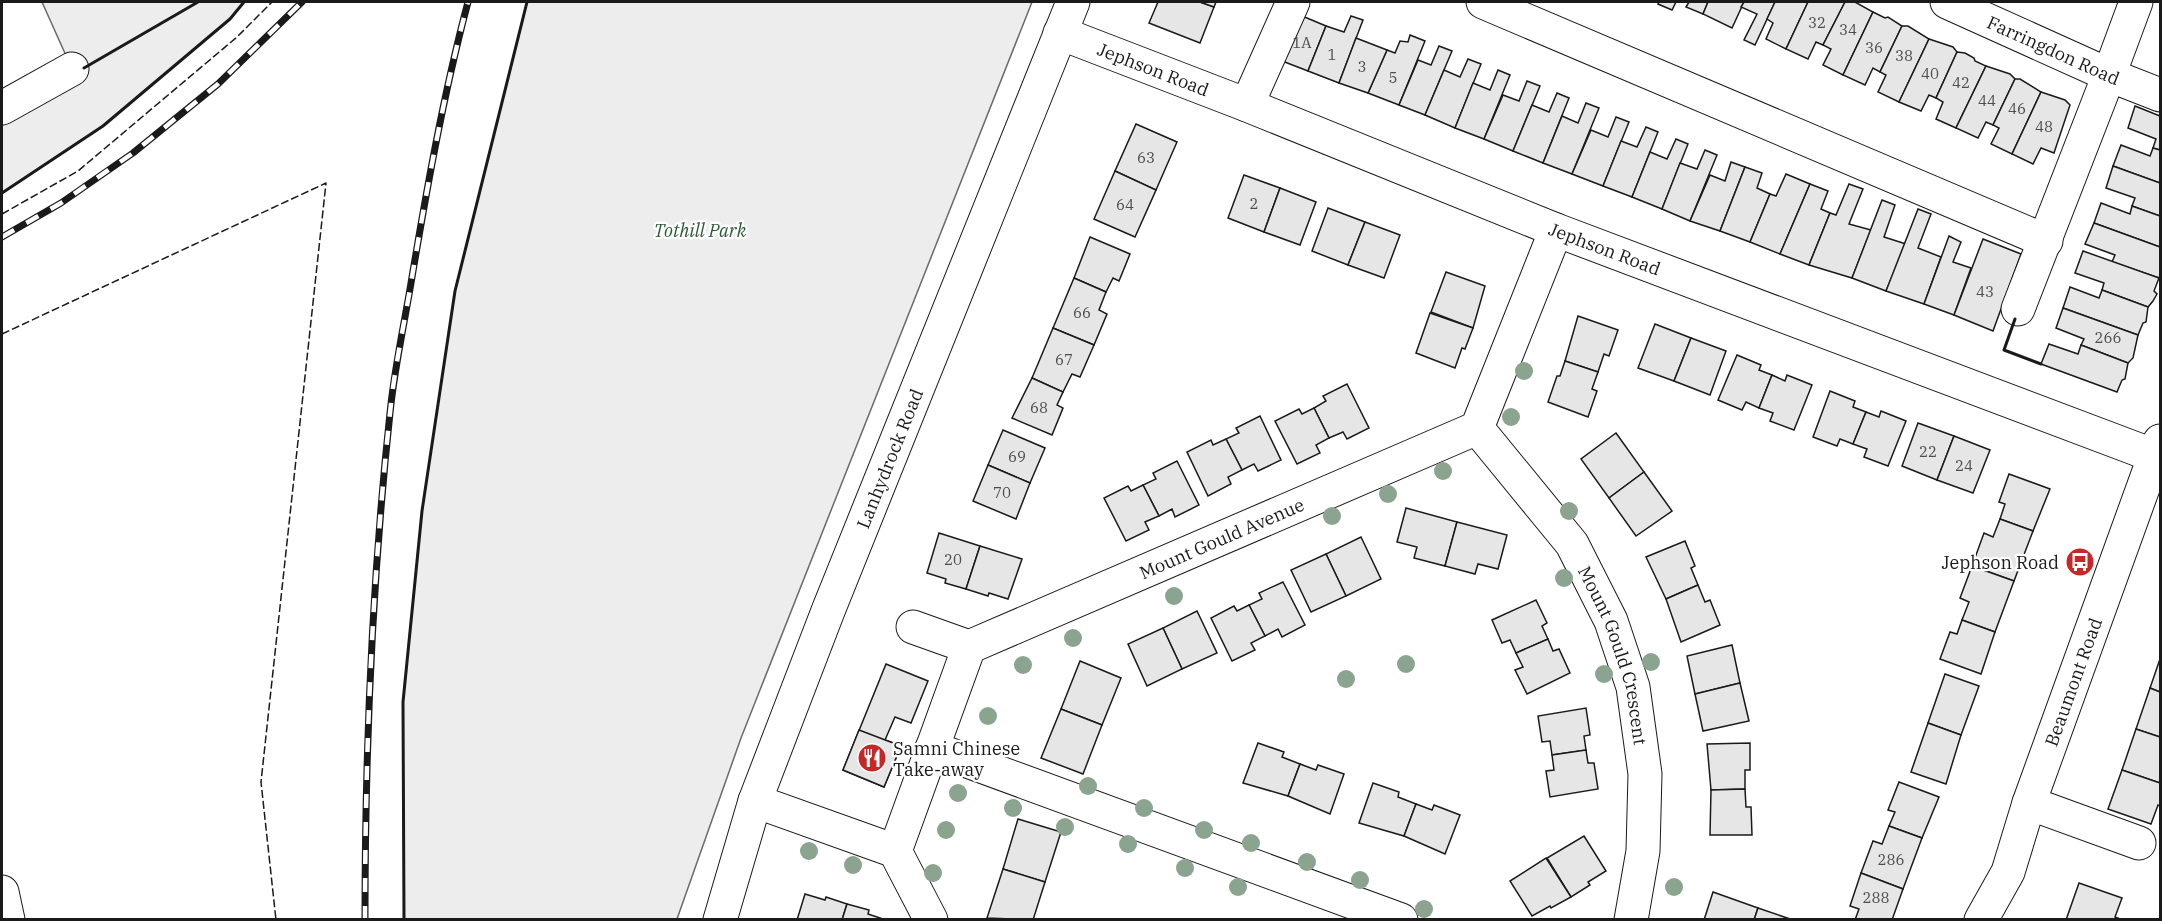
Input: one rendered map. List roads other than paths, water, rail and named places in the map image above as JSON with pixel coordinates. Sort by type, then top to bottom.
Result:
[{"type":"street","name":"Lanhydrock Road","points":[[720,920],[755,801],[828,611],[1072,2]]},
{"type":"street","points":[[1247,105],[1293,2]]},
{"type":"street","points":[[1483,2],[2046,241]]},
{"type":"street","name":"Farringdon Road","points":[[1947,2],[2109,75],[2160,95]]},
{"type":"street","points":[[2018,309],[2136,2]]},
{"type":"street","name":"Jephson Road","points":[[1060,33],[1247,105],[1556,230],[2158,449]]},
{"type":"street","points":[[2,108],[72,69]]},
{"type":"street","points":[[1478,428],[1556,230]]},
{"type":"street","name":"Mount Gould Avenue","points":[[969,647],[1478,428]]},
{"type":"street","name":"Mount Gould Crescent","points":[[1478,428],[1572,544],[1611,621],[1632,687],[1645,774],[1643,851],[1631,920]]},
{"type":"street","name":"Beaumont Road","points":[[1981,920],[2008,872],[2030,803],[2158,449]]},
{"type":"street","points":[[895,851],[969,647],[913,627]]},
{"type":"street","points":[[932,747],[1401,920]]},
{"type":"street","points":[[755,801],[895,851],[930,920]]},
{"type":"street","points":[[2030,803],[2139,843]]},
{"type":"street","points":[[2,892],[8,920]]},
{"type":"railway","points":[[2,237],[61,203],[133,153],[218,84],[302,2]]},
{"type":"railway","points":[[365,920],[366,793],[371,666],[378,539],[392,397],[436,145],[468,2]]},
{"type":"place","name":"Jephson Road","points":[[2080,562]]},
{"type":"place","name":"Samni Chinese Take-away","points":[[872,758]]},
{"type":"park label","name":"Tothill Park","points":[[700,230]]}]
